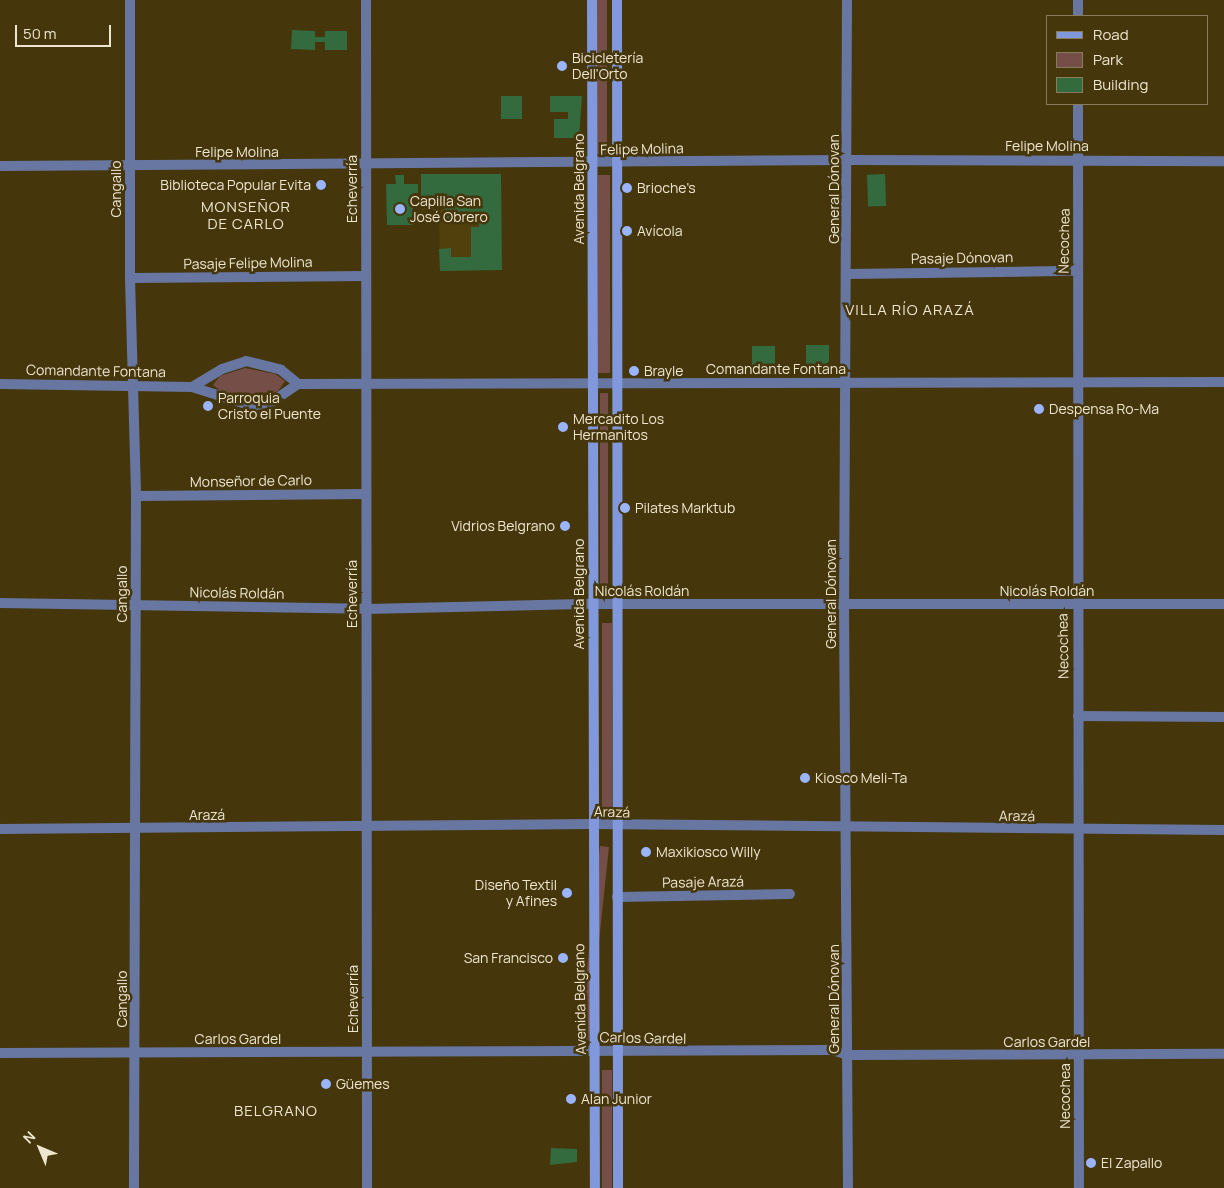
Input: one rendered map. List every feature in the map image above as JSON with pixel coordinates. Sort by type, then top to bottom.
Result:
[{"type":"main road","name":"Avenida Belgrano","points":[[592,0],[592,824],[595,1188]]},
{"type":"main road","points":[[617,0],[616,605],[618,1188]]},
{"type":"street","name":"Cangallo","points":[[130,0],[130,278],[136,496],[134,1188]]},
{"type":"street","name":"Echeverría","points":[[366,0],[367,1188]]},
{"type":"street","name":"General Dónovan","points":[[847,0],[848,274],[844,604],[848,1188]]},
{"type":"street","points":[[1078,0],[1078,15]]},
{"type":"street","name":"Necochea","points":[[1078,105],[1076,604],[1079,831],[1079,1188]]},
{"type":"street","name":"Felipe Molina","points":[[0,166],[366,165],[848,160],[1224,161]]},
{"type":"street","name":"Pasaje Dónovan","points":[[848,274],[1077,271]]},
{"type":"street","name":"Pasaje Felipe Molina","points":[[130,278],[366,276]]},
{"type":"street","points":[[192,387],[222,369],[246,361],[281,370],[298,384]]},
{"type":"street","name":"Comandante Fontana","points":[[0,384],[133,384],[192,387],[252,406],[273,401],[298,384],[1224,382]]},
{"type":"street","name":"Monseñor de Carlo","points":[[136,496],[366,494]]},
{"type":"street","name":"Nicolás Roldán","points":[[0,603],[366,609],[592,604],[1224,604]]},
{"type":"street","points":[[1078,716],[1224,717]]},
{"type":"street","name":"Arazá","points":[[0,829],[366,828],[592,824],[617,826],[1079,831],[1224,830]]},
{"type":"street","name":"Pasaje Arazá","points":[[617,897],[790,894]]},
{"type":"street","name":"Carlos Gardel","points":[[0,1053],[594,1051],[618,1053],[832,1050],[848,1055],[1079,1056],[1224,1054]]},
{"type":"shaded area","points":[[421,174],[501,174],[502,270],[440,271],[439,210],[421,210]]},
{"type":"green space","points":[[597,0],[607,0],[607,154],[597,154]]},
{"type":"green space","points":[[598,175],[610,175],[610,373],[598,373]]},
{"type":"green space","points":[[245,368],[275,374],[285,381],[278,391],[257,400],[228,397],[213,385],[220,376]]},
{"type":"green space","points":[[600,393],[608,393],[608,591],[600,591]]},
{"type":"green space","points":[[602,623],[612,623],[612,810],[602,810]]},
{"type":"green space","points":[[600,846],[609,847],[588,1044],[579,1043]]},
{"type":"green space","points":[[602,1070],[612,1070],[612,1188],[602,1188]]},
{"type":"building","points":[[292,30],[315,31],[315,37],[325,37],[325,31],[347,31],[347,50],[325,50],[325,42],[315,42],[315,50],[291,49]]},
{"type":"building","points":[[501,96],[522,96],[522,119],[501,119]]},
{"type":"building","points":[[550,96],[582,96],[579,138],[554,138],[554,119],[568,119],[568,112],[550,112]]},
{"type":"building","points":[[421,174],[501,174],[502,270],[440,271],[439,249],[451,248],[451,257],[471,257],[471,227],[479,227],[479,221],[445,221],[445,199],[421,199]]},
{"type":"building","points":[[885,174],[886,206],[868,207],[867,175]]},
{"type":"building","name":"Capilla San José Obrero","points":[[395,175],[404,175],[404,184],[418,184],[418,193],[413,193],[413,225],[387,225],[386,184],[396,184]]},
{"type":"building","points":[[806,345],[829,345],[829,361],[825,366],[806,366]]},
{"type":"building","points":[[752,346],[775,346],[775,367],[759,364],[759,367],[752,367]]},
{"type":"building","points":[[551,1148],[577,1149],[577,1162],[550,1165]]},
{"type":"place","name":"Bicicletería Dell'Orto","points":[[562,66]]},
{"type":"place","name":"Biblioteca Popular Evita","points":[[321,185]]},
{"type":"place","name":"Brioche's","points":[[627,188]]},
{"type":"place","name":"Capilla San José Obrero","points":[[400,209]]},
{"type":"place","name":"Avícola","points":[[627,231]]},
{"type":"place","name":"Brayle","points":[[634,371]]},
{"type":"place","name":"Parroquia Cristo el Puente","points":[[208,406]]},
{"type":"place","name":"Despensa Ro-Ma","points":[[1039,409]]},
{"type":"place","name":"Mercadito Los Hermanitos","points":[[563,427]]},
{"type":"place","name":"Pilates Marktub","points":[[625,508]]},
{"type":"place","name":"Vidrios Belgrano","points":[[565,526]]},
{"type":"place","name":"Kiosco Meli-Ta","points":[[805,778]]},
{"type":"place","name":"Maxikiosco Willy","points":[[646,852]]},
{"type":"place","name":"Diseño Textil y Afines","points":[[567,893]]},
{"type":"place","name":"San Francisco","points":[[563,958]]},
{"type":"place","name":"Güemes","points":[[326,1084]]},
{"type":"place","name":"Alan Junior","points":[[571,1099]]},
{"type":"place","name":"El Zapallo","points":[[1091,1163]]},
{"type":"district","name":"MONSEÑOR DE CARLO","points":[[246,214]]},
{"type":"district","name":"VILLA RÍO ARAZÁ","points":[[910,310]]},
{"type":"district","name":"BELGRANO","points":[[276,1111]]}]
